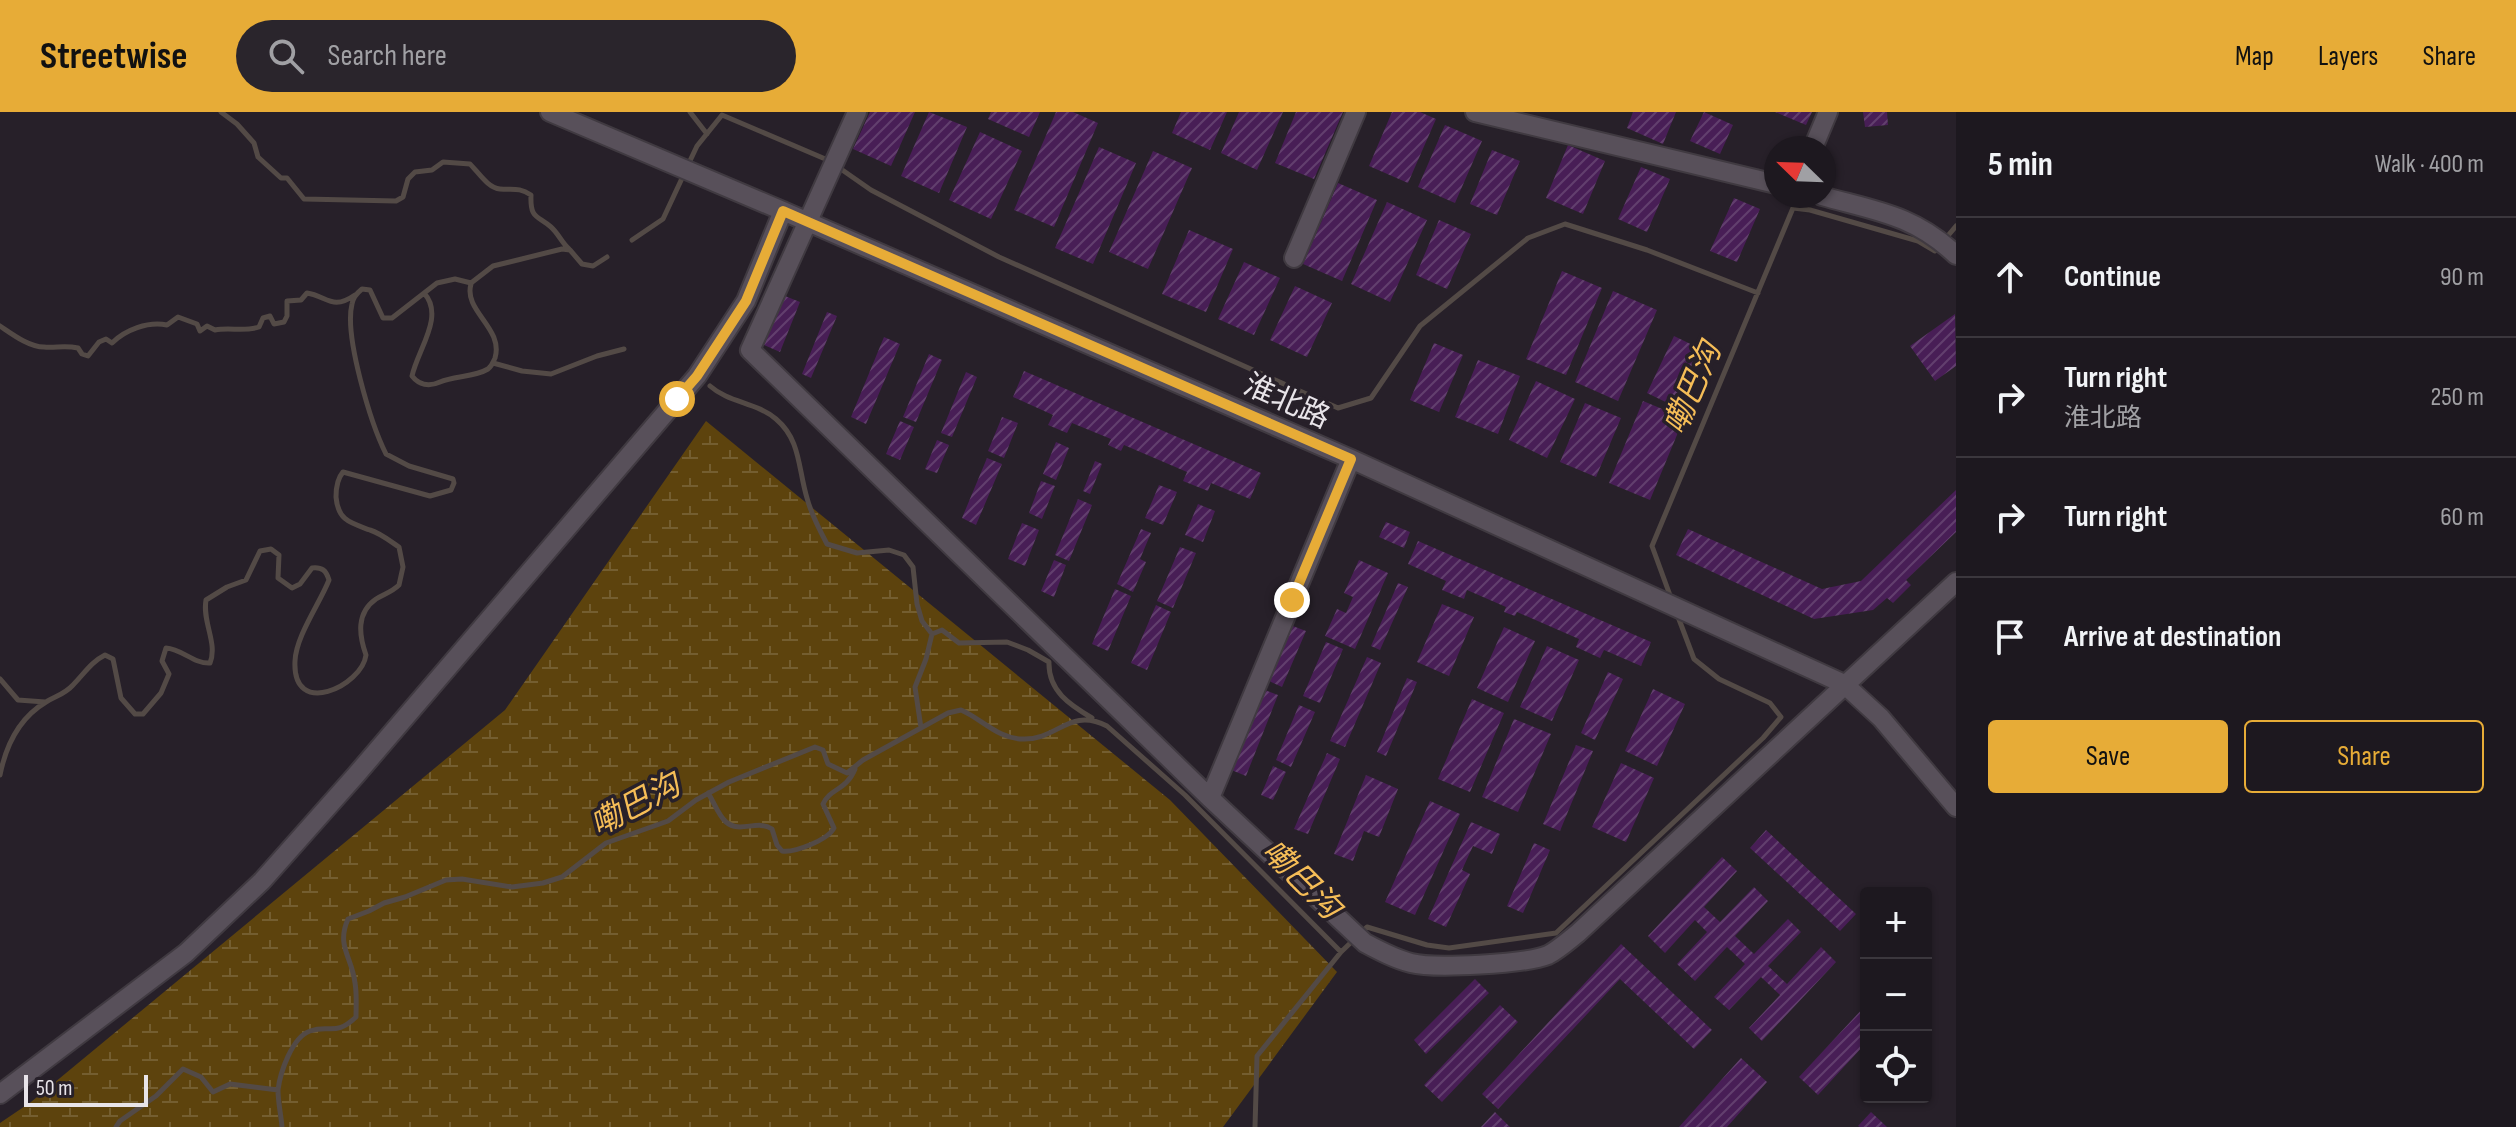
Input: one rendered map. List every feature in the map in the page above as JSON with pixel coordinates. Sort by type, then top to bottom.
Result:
[{"type":"street","name":"淮北路","points":[[550,112],[1351,459],[1844,684],[1881,718],[1956,807]]},
{"type":"street","points":[[857,112],[750,350],[1210,798],[1365,943],[1382,953],[1413,964],[1457,965],[1515,961],[1547,955],[1578,933],[1956,582]]},
{"type":"street","points":[[1294,258],[1356,112]]},
{"type":"street","points":[[1475,112],[1764,181]]},
{"type":"street","points":[[1818,136],[1828,112]]},
{"type":"street","points":[[1836,200],[1901,217],[1935,235],[1956,255]]},
{"type":"street","points":[[0,1094],[186,953],[227,916],[356,775],[697,376],[746,301],[783,211]]},
{"type":"street","points":[[1210,798],[1351,459]]},
{"type":"street","points":[[0,1073],[19,1081]]},
{"type":"green space","points":[[706,421],[1170,800],[1337,972],[1223,1127],[0,1127],[0,1123],[31,1102],[505,710]]},
{"type":"building","points":[[870,112],[915,112],[891,166],[853,149]]},
{"type":"building","points":[[929,112],[967,127],[939,193],[901,176]]},
{"type":"building","points":[[991,112],[1040,112],[1029,137],[988,119]]},
{"type":"building","points":[[1056,112],[1073,112],[1098,123],[1054,227],[1014,210]]},
{"type":"building","points":[[1181,112],[1227,112],[1210,150],[1172,133]]},
{"type":"building","points":[[1239,112],[1283,112],[1257,170],[1221,153]]},
{"type":"building","points":[[1296,112],[1343,112],[1314,179],[1275,163]]},
{"type":"building","points":[[1392,112],[1420,112],[1436,119],[1408,183],[1369,166]]},
{"type":"building","points":[[1633,112],[1676,112],[1663,144],[1627,128]]},
{"type":"building","points":[[1704,112],[1733,125],[1720,154],[1690,141]]},
{"type":"building","points":[[1775,112],[1812,112],[1806,125]]},
{"type":"building","points":[[1863,112],[1887,112],[1888,125],[1865,127]]},
{"type":"building","points":[[1445,125],[1482,141],[1455,203],[1418,187]]},
{"type":"building","points":[[980,132],[1022,151],[991,219],[949,200]]},
{"type":"building","points":[[1568,145],[1605,161],[1583,214],[1546,198]]},
{"type":"building","points":[[1099,147],[1136,163],[1093,264],[1055,248]]},
{"type":"building","points":[[1492,150],[1520,161],[1497,215],[1470,204]]},
{"type":"building","points":[[1153,151],[1192,168],[1148,269],[1109,252]]},
{"type":"building","points":[[1641,167],[1670,179],[1647,232],[1618,219]]},
{"type":"building","points":[[1338,183],[1377,200],[1342,281],[1303,264]]},
{"type":"building","points":[[1734,198],[1760,209],[1737,262],[1710,251]]},
{"type":"building","points":[[1387,202],[1427,220],[1390,302],[1351,284]]},
{"type":"building","points":[[1439,220],[1471,234],[1447,289],[1416,275]]},
{"type":"building","points":[[1189,230],[1233,249],[1206,312],[1162,294]]},
{"type":"building","points":[[1244,262],[1280,278],[1254,335],[1218,319]]},
{"type":"building","points":[[1562,271],[1602,288],[1566,375],[1526,359]]},
{"type":"building","points":[[1295,286],[1332,303],[1307,357],[1270,340]]},
{"type":"building","points":[[1613,291],[1657,310],[1618,401],[1575,382]]},
{"type":"building","points":[[785,296],[800,302],[780,352],[764,345]]},
{"type":"building","points":[[827,312],[837,316],[811,378],[802,374]]},
{"type":"building","points":[[1955,314],[1956,366],[1935,381],[1910,346]]},
{"type":"building","points":[[1674,336],[1705,351],[1678,408],[1647,393]]},
{"type":"building","points":[[884,337],[900,344],[866,424],[851,417]]},
{"type":"building","points":[[1434,343],[1463,355],[1439,412],[1410,400]]},
{"type":"building","points":[[929,354],[942,360],[916,422],[903,417]]},
{"type":"building","points":[[1478,360],[1520,376],[1498,434],[1455,417]]},
{"type":"building","points":[[1024,371],[1261,473],[1250,499],[1211,483],[1208,491],[1183,481],[1187,472],[1124,445],[1121,451],[1108,445],[1111,439],[1072,423],[1067,433],[1048,425],[1053,415],[1013,397]]},
{"type":"building","points":[[966,372],[977,377],[952,437],[941,433]]},
{"type":"building","points":[[1536,381],[1575,399],[1547,458],[1509,440]]},
{"type":"building","points":[[1643,401],[1684,418],[1650,500],[1609,483]]},
{"type":"building","points":[[1585,403],[1621,418],[1596,477],[1560,462]]},
{"type":"building","points":[[1002,417],[1018,423],[1004,458],[988,451]]},
{"type":"building","points":[[900,421],[914,427],[900,460],[886,454]]},
{"type":"building","points":[[937,440],[949,445],[937,473],[925,469]]},
{"type":"building","points":[[1056,442],[1069,448],[1056,480],[1043,474]]},
{"type":"building","points":[[987,458],[1002,464],[976,525],[962,518]]},
{"type":"building","points":[[1095,461],[1102,464],[1090,494],[1083,491]]},
{"type":"building","points":[[1041,481],[1055,486],[1042,519],[1029,513]]},
{"type":"building","points":[[1159,485],[1177,492],[1163,525],[1145,518]]},
{"type":"building","points":[[1956,490],[1956,532],[1906,580],[1911,585],[1893,603],[1887,598],[1873,610],[1814,619],[1676,555],[1688,529],[1822,589],[1861,581]]},
{"type":"building","points":[[1078,499],[1092,505],[1069,561],[1055,555]]},
{"type":"building","points":[[1198,504],[1215,511],[1203,542],[1185,535]]},
{"type":"building","points":[[1386,522],[1410,532],[1404,548],[1379,537]]},
{"type":"building","points":[[1022,523],[1039,530],[1025,566],[1008,559]]},
{"type":"building","points":[[1141,529],[1151,533],[1140,559],[1146,562],[1133,592],[1117,584]]},
{"type":"building","points":[[1418,541],[1651,642],[1641,666],[1604,650],[1600,658],[1576,647],[1579,639],[1517,612],[1515,616],[1504,612],[1506,607],[1467,590],[1464,599],[1442,590],[1446,581],[1408,564]]},
{"type":"building","points":[[1180,547],[1196,553],[1173,608],[1157,601]]},
{"type":"building","points":[[1054,560],[1066,565],[1054,597],[1041,591]]},
{"type":"building","points":[[1359,560],[1388,573],[1355,649],[1325,636],[1337,609],[1346,613],[1353,597],[1344,593]]},
{"type":"building","points":[[1398,583],[1408,587],[1380,650],[1371,646]]},
{"type":"building","points":[[1115,589],[1131,596],[1108,651],[1092,644]]},
{"type":"building","points":[[1442,604],[1474,617],[1449,676],[1417,662]]},
{"type":"building","points":[[1156,605],[1171,612],[1147,670],[1131,663]]},
{"type":"building","points":[[1290,625],[1306,631],[1282,687],[1267,680]]},
{"type":"building","points":[[1504,627],[1535,641],[1508,702],[1477,688]]},
{"type":"building","points":[[1326,642],[1343,649],[1320,703],[1303,696]]},
{"type":"building","points":[[1547,646],[1579,660],[1552,721],[1520,707]]},
{"type":"building","points":[[1367,657],[1381,663],[1345,747],[1330,741]]},
{"type":"building","points":[[1608,672],[1623,679],[1595,740],[1581,733]]},
{"type":"building","points":[[1407,678],[1417,682],[1386,756],[1377,752]]},
{"type":"building","points":[[1262,689],[1278,695],[1246,776],[1229,769]]},
{"type":"building","points":[[1653,689],[1685,704],[1657,766],[1625,751]]},
{"type":"building","points":[[1472,699],[1504,713],[1470,792],[1438,779]]},
{"type":"building","points":[[1299,705],[1315,712],[1291,767],[1276,760]]},
{"type":"building","points":[[1514,719],[1551,734],[1518,812],[1482,797]]},
{"type":"building","points":[[1576,745],[1593,751],[1560,831],[1543,824]]},
{"type":"building","points":[[1327,753],[1340,759],[1308,834],[1294,829]]},
{"type":"building","points":[[1621,763],[1654,778],[1626,842],[1592,827]]},
{"type":"building","points":[[1273,766],[1286,772],[1273,800],[1261,795]]},
{"type":"building","points":[[1366,775],[1398,789],[1379,837],[1364,831],[1353,861],[1334,854]]},
{"type":"building","points":[[1430,801],[1460,814],[1415,915],[1385,902]]},
{"type":"building","points":[[1471,822],[1500,834],[1492,854],[1473,846],[1462,870],[1470,874],[1446,927],[1428,919]]},
{"type":"building","points":[[1766,830],[1856,914],[1840,931],[1750,848]]},
{"type":"building","points":[[1534,843],[1550,850],[1523,913],[1507,906]]},
{"type":"building","points":[[1722,857],[1737,871],[1704,907],[1720,922],[1754,887],[1768,901],[1735,936],[1754,954],[1788,919],[1801,932],[1768,966],[1787,984],[1821,947],[1836,962],[1762,1041],[1749,1028],[1780,995],[1761,977],[1729,1010],[1714,997],[1745,964],[1727,947],[1695,981],[1677,964],[1707,932],[1695,920],[1665,953],[1648,936]]},
{"type":"building","points":[[1621,944],[1712,1030],[1694,1049],[1620,979],[1498,1109],[1482,1094]]},
{"type":"building","points":[[1475,979],[1489,993],[1426,1054],[1414,1040]]},
{"type":"building","points":[[1500,1005],[1518,1022],[1442,1102],[1424,1085]]},
{"type":"building","points":[[1860,1011],[1860,1050],[1818,1095],[1799,1077]]},
{"type":"building","points":[[1741,1058],[1767,1082],[1727,1127],[1679,1127]]},
{"type":"building","points":[[1495,1112],[1510,1127],[1481,1127]]},
{"type":"building","points":[[1871,1112],[1887,1127],[1858,1126]]},
{"type":"waterway","points":[[221,112],[254,143],[258,157],[281,178],[287,178],[304,199],[396,201],[403,197],[408,179],[415,172],[432,170],[443,162],[470,164],[492,186],[531,195],[533,213],[553,229],[569,249]]},
{"type":"waterway","points":[[690,112],[707,134]]},
{"type":"waterway","points":[[688,165],[697,146],[722,115],[830,161]]},
{"type":"waterway","points":[[838,167],[871,190],[999,257],[1338,408],[1371,398],[1420,326],[1528,238],[1565,224],[1647,250],[1758,293]]},
{"type":"waterway","points":[[632,240],[663,219],[684,174]]},
{"type":"waterway","name":"嘞巴沟","points":[[1671,598],[1652,546],[1793,208],[1810,210],[1918,241],[1935,251],[1956,226]]},
{"type":"waterway","points":[[0,775],[10,743],[21,724],[37,708],[67,691],[105,655],[113,659],[121,698],[135,714],[143,714],[161,693],[169,674],[162,661],[166,648],[210,663],[212,648],[206,600],[246,580],[260,551],[271,549],[279,555],[278,578],[292,588],[300,584],[312,568],[323,570],[329,580],[296,651],[297,679],[304,689],[315,693],[328,691],[353,677],[362,667],[366,655],[361,632],[365,611],[376,599],[399,585],[403,567],[399,547],[377,533],[351,523],[339,511],[336,497],[339,478],[343,472],[430,496],[451,490],[454,483],[453,479],[409,466],[386,454],[373,422],[355,358],[351,318],[354,297],[362,289],[370,290],[383,318],[392,318],[437,283],[455,279],[471,283],[493,266],[562,249],[570,250],[582,264],[593,266],[607,257]]},
{"type":"waterway","points":[[424,293],[430,302],[431,322],[412,376],[421,383],[432,384],[483,372],[495,358],[494,338],[473,303],[471,284]]},
{"type":"waterway","points":[[0,326],[32,345],[78,348],[88,356],[99,342],[106,339],[112,343],[137,328],[152,324],[167,325],[178,317],[197,324],[200,331],[207,326],[215,330],[248,329],[259,327],[263,318],[270,316],[274,324],[284,322],[287,301],[301,300],[307,293],[335,302],[355,295]]},
{"type":"waterway","points":[[493,363],[522,371],[551,374],[624,349]]},
{"type":"waterway","points":[[710,386],[717,392],[768,413],[784,427],[798,456],[811,510],[827,544],[857,553],[889,550],[904,555],[913,567],[922,621],[932,634]]},
{"type":"waterway","name":"嘞巴沟","points":[[1255,1127],[1257,1056],[1341,952],[1367,927],[1427,945],[1449,948],[1556,933],[1763,738],[1781,717],[1770,703],[1719,679],[1694,659],[1677,614]]},
{"type":"waterway","points":[[932,634],[942,630],[959,643],[1007,642],[1028,650],[1049,662],[1056,689],[1068,702],[1092,718]]},
{"type":"waterway","points":[[921,728],[915,687],[932,634]]},
{"type":"waterway","points":[[0,679],[18,700],[45,702]]},
{"type":"waterway","name":"嘞巴沟","points":[[282,1127],[278,1090],[292,1048],[310,1031],[343,1027],[356,1017],[355,983],[344,944],[348,919],[446,880],[462,879],[512,887],[562,877],[606,843],[668,821],[696,800],[729,782],[815,747],[823,750],[828,764],[847,773],[863,760],[948,713],[961,710],[1006,736],[1023,739],[1046,735],[1083,720],[1107,726],[1185,795],[1341,952]]},
{"type":"waterway","points":[[708,793],[726,822],[737,827],[766,826],[772,829],[782,851],[794,850],[831,833],[834,828],[823,804],[847,782],[855,769]]},
{"type":"waterway","points":[[116,1127],[156,1096],[183,1069],[201,1077],[213,1092],[230,1084],[278,1090]]},
{"type":"route","points":[[677,399],[697,376],[746,301],[783,211],[1351,459],[1292,600]]}]
